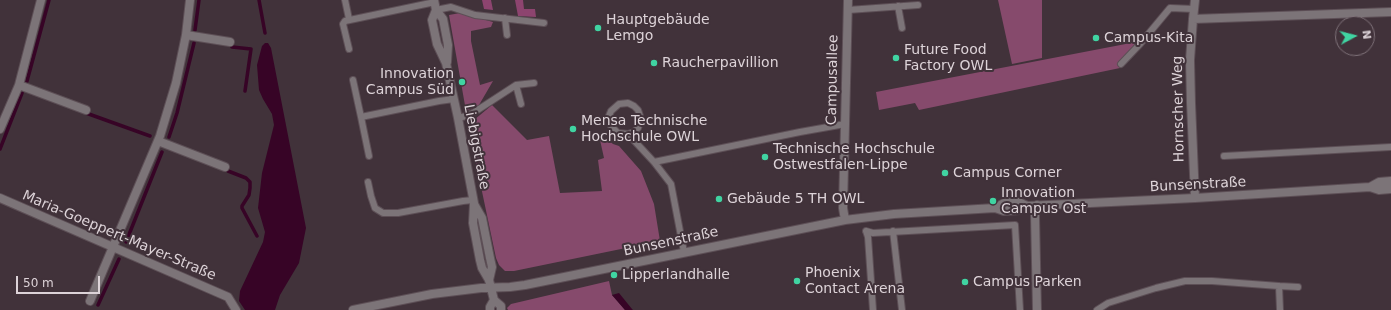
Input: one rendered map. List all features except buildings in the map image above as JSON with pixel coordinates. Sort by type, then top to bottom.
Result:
[{"type":"street","points":[[0,129],[19,85],[41,0]]},
{"type":"street","points":[[90,301],[158,141],[176,83],[186,35],[190,0]]},
{"type":"street","name":"Campusallee","points":[[845,220],[843,208],[848,0]]},
{"type":"street","points":[[1194,9],[1196,0]]},
{"type":"street","name":"Liebigstraße","points":[[435,4],[443,18],[448,45],[446,63],[458,118],[473,202],[482,218],[492,267],[490,284],[494,300],[501,306],[501,310]]},
{"type":"street","name":"Hornscher Weg","points":[[1194,9],[1190,60],[1190,96],[1195,198]]},
{"type":"street","points":[[1193,19],[1391,12]]},
{"type":"street","points":[[186,35],[230,42]]},
{"type":"street","points":[[19,85],[86,110]]},
{"type":"street","points":[[158,141],[225,167]]},
{"type":"street","name":"Bunsenstraße","points":[[1370,187],[1379,182],[1391,181]]},
{"type":"street","name":"Bunsenstraße","points":[[353,310],[490,284],[510,287],[525,285],[845,220],[894,214],[995,208],[1004,203],[1013,202],[1019,202],[1027,206],[1037,206],[1370,187],[1380,190],[1391,189]]},
{"type":"street","name":"Maria-Goeppert-Mayer-Straße","points":[[0,198],[228,297],[236,310]]},
{"type":"street","points":[[1037,206],[1035,216],[1037,310]]},
{"type":"street","points":[[490,310],[494,300]]},
{"type":"lane","points":[[345,0],[349,20]]},
{"type":"lane","points":[[1121,64],[1170,8],[1171,0]]},
{"type":"lane","points":[[349,49],[343,24],[345,21],[435,4],[452,7],[475,15],[544,23]]},
{"type":"lane","points":[[848,10],[918,5]]},
{"type":"lane","points":[[898,6],[902,28]]},
{"type":"lane","points":[[1170,8],[1194,9]]},
{"type":"lane","points":[[505,18],[507,36]]},
{"type":"lane","points":[[353,80],[368,156]]},
{"type":"lane","points":[[458,118],[473,113],[516,85],[534,83]]},
{"type":"lane","points":[[516,85],[521,104]]},
{"type":"lane","name":"Liebigstraße","points":[[361,117],[454,99]]},
{"type":"lane","points":[[628,134],[634,132],[638,128],[640,116],[638,110],[634,106],[628,103],[619,104],[611,111],[609,116],[610,126],[618,133],[628,134],[654,162],[671,184],[684,252]]},
{"type":"lane","points":[[654,162],[846,124]]},
{"type":"lane","points":[[1224,156],[1391,147]]},
{"type":"lane","name":"Liebigstraße","points":[[368,182],[375,208],[383,213],[398,213],[463,200],[473,202]]},
{"type":"lane","points":[[873,310],[868,237],[866,231],[873,233],[1015,225],[1020,310]]},
{"type":"lane","points":[[893,232],[902,310]]},
{"type":"lane","points":[[1097,310],[1108,303],[1156,288],[1185,281],[1212,280],[1298,287]]},
{"type":"lane","points":[[1279,286],[1280,310]]},
{"type":"shaded area","points":[[482,0],[491,0],[493,10],[484,9]]},
{"type":"shaded area","points":[[515,0],[523,0],[524,9],[535,9],[536,17],[518,16]]},
{"type":"shaded area","points":[[998,0],[1042,0],[1042,58],[1012,64]]},
{"type":"shaded area","points":[[460,13],[493,22],[491,27],[471,31],[471,41],[480,85],[493,81],[479,105],[466,111],[449,15]]},
{"type":"shaded area","points":[[1136,42],[1120,68],[919,110],[915,103],[879,110],[876,92]]},
{"type":"shaded area","points":[[265,43],[268,43],[271,48],[306,228],[299,263],[280,295],[275,310],[245,310],[239,301],[240,291],[263,242],[265,232],[258,208],[262,173],[274,125],[272,114],[259,90],[257,65],[262,46]]},
{"type":"shaded area","points":[[492,105],[527,140],[549,136],[560,193],[602,191],[598,160],[604,158],[600,140],[606,138],[613,144],[619,146],[641,171],[654,204],[660,241],[514,271],[505,271],[499,265],[496,258],[468,125]]},
{"type":"shaded area","points":[[609,281],[612,295],[625,310],[508,310],[507,308],[511,304]]},
{"type":"shaded area","points":[[619,293],[633,310],[625,310],[612,295]]},
{"type":"waterway","points":[[27,81],[49,0]]},
{"type":"waterway","points":[[195,30],[199,0]]},
{"type":"waterway","points":[[259,0],[265,33]]},
{"type":"waterway","points":[[169,137],[177,113],[194,43]]},
{"type":"waterway","points":[[232,47],[251,49],[245,91]]},
{"type":"waterway","points":[[0,149],[22,93]]},
{"type":"waterway","points":[[86,113],[150,136]]},
{"type":"waterway","points":[[126,242],[162,152]]},
{"type":"waterway","points":[[228,171],[246,178],[250,182],[249,195],[242,208],[257,236]]},
{"type":"waterway","points":[[98,305],[119,259]]},
{"type":"place","name":"Hauptgebäude Lemgo","points":[[598,28]]},
{"type":"place","name":"Campus-Kita","points":[[1096,38]]},
{"type":"place","name":"Future Food Factory OWL","points":[[896,58]]},
{"type":"place","name":"Raucherpavillion","points":[[654,63]]},
{"type":"place","name":"Innovation Campus Süd","points":[[462,82]]},
{"type":"place","name":"Mensa Technische Hochschule OWL","points":[[573,129]]},
{"type":"place","name":"Technische Hochschule Ostwestfalen-Lippe","points":[[765,157]]},
{"type":"place","name":"Campus Corner","points":[[945,173]]},
{"type":"place","name":"Gebäude 5 TH OWL","points":[[719,199]]},
{"type":"place","name":"Innovation Campus Ost","points":[[993,201]]},
{"type":"place","name":"Lipperlandhalle","points":[[614,275]]},
{"type":"place","name":"Phoenix Contact Arena","points":[[797,281]]},
{"type":"place","name":"Campus Parken","points":[[965,282]]}]
